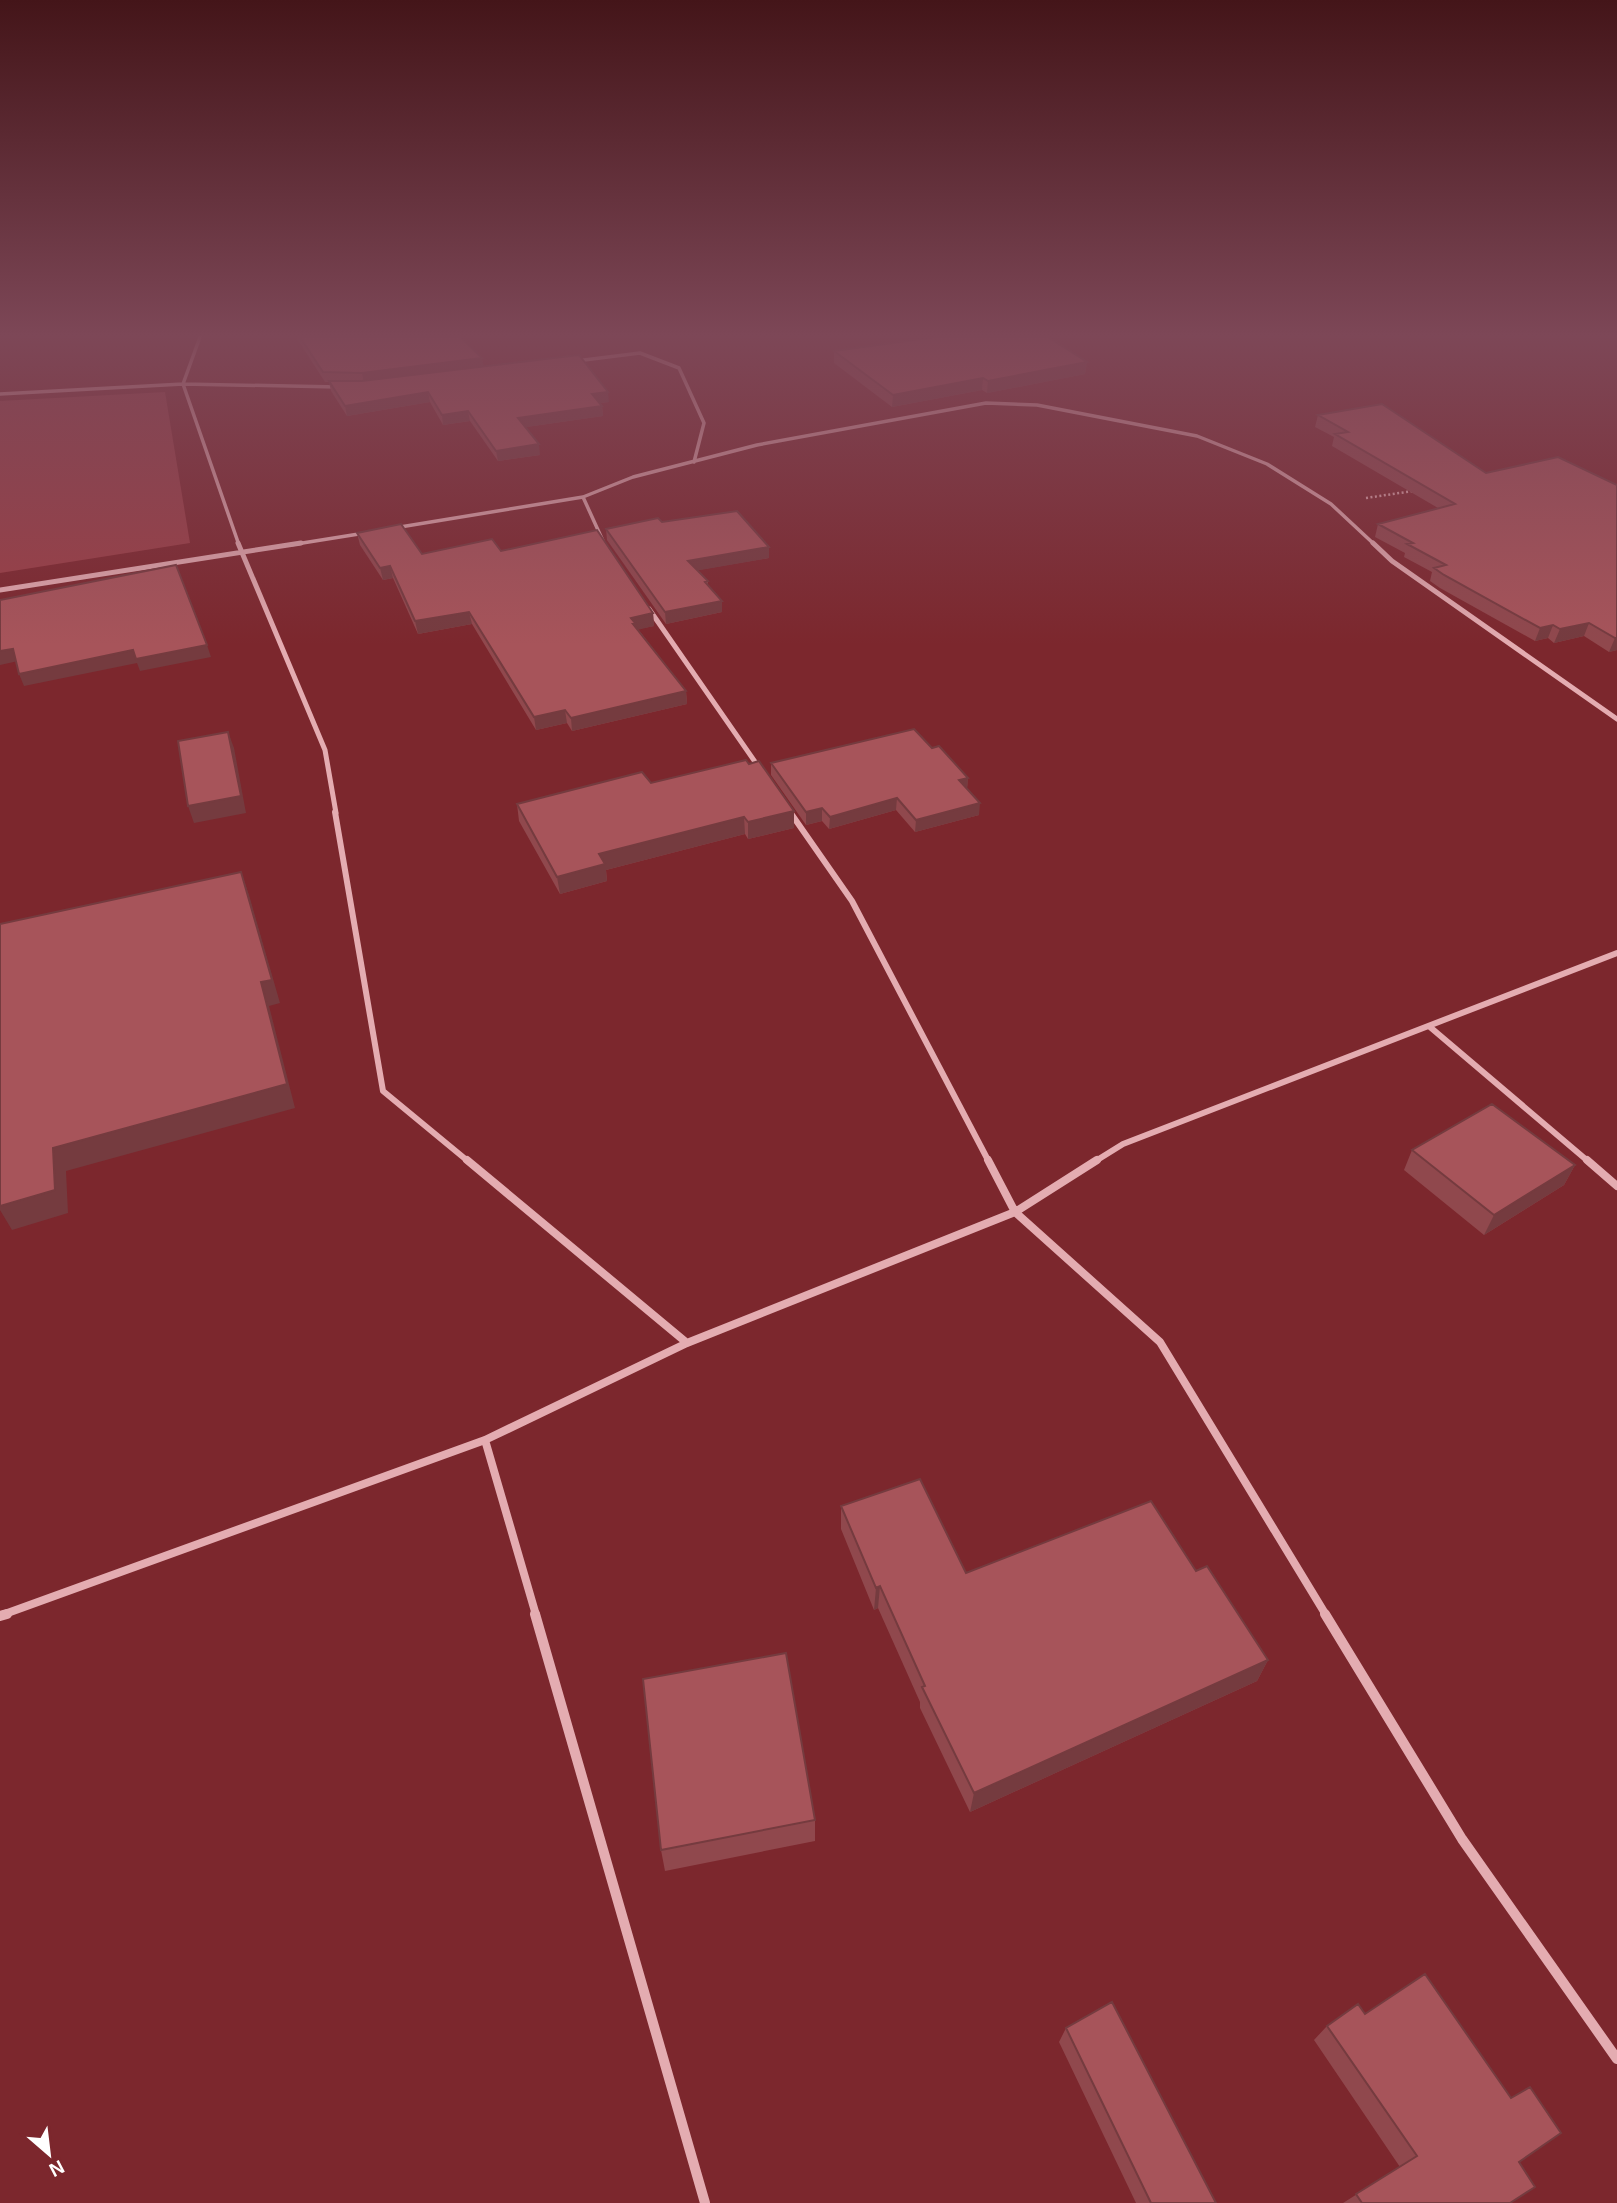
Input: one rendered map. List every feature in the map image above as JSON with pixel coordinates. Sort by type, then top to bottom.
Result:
[{"type":"street","points":[[202,440],[242,553],[325,750],[383,1091],[687,1343]]},
{"type":"street","points":[[694,462],[700,440]]},
{"type":"street","points":[[392,528],[583,497],[633,477],[785,440]]},
{"type":"street","points":[[1207,440],[1268,464],[1331,504],[1392,561],[1617,719]]},
{"type":"street","points":[[583,497],[610,552]]},
{"type":"street","points":[[0,590],[378,530]]},
{"type":"street","points":[[641,597],[766,777]]},
{"type":"street","points":[[782,800],[852,901],[1015,1212],[1160,1342],[1462,1839],[1617,2059]]},
{"type":"street","points":[[0,1616],[485,1440],[687,1343],[1015,1212],[1123,1144],[1617,953]]},
{"type":"street","points":[[1430,1027],[1617,1186]]},
{"type":"street","points":[[485,1440],[705,2203]]},
{"type":"path","points":[[1331,504],[1425,489]]},
{"type":"shaded area","points":[[0,440],[173,440],[190,543],[0,573]]},
{"type":"building","points":[[488,440],[536,440],[539,444],[496,451]]},
{"type":"building","points":[[1345,440],[1436,440],[1486,473],[1558,457],[1617,485],[1617,638],[1589,623],[1560,629],[1553,625],[1540,628],[1444,575],[1434,568],[1446,565],[1407,544],[1413,543],[1378,524],[1455,504]]},
{"type":"building","points":[[737,511],[769,547],[688,561],[708,581],[705,582],[722,601],[665,612],[606,529],[658,518],[662,522]]},
{"type":"building","points":[[401,524],[422,554],[492,539],[501,551],[597,530],[653,613],[631,618],[636,624],[633,624],[686,691],[571,718],[565,710],[534,717],[469,612],[415,621],[390,566],[380,568],[357,533]]},
{"type":"building","points":[[176,565],[207,645],[136,659],[133,650],[19,674],[13,649],[0,651],[0,600]]},
{"type":"building","points":[[914,729],[932,748],[939,746],[968,778],[959,780],[980,803],[916,820],[897,798],[830,817],[822,808],[806,812],[771,763]]},
{"type":"building","points":[[228,732],[241,796],[188,806],[178,741]]},
{"type":"building","points":[[746,760],[749,764],[759,761],[794,811],[748,822],[744,817],[599,854],[605,864],[557,877],[517,804],[642,772],[651,783]]},
{"type":"building","points":[[241,872],[272,980],[261,982],[287,1084],[53,1148],[55,1190],[0,1206],[0,924]]},
{"type":"building","points":[[1492,1104],[1575,1165],[1494,1215],[1412,1150]]},
{"type":"building","points":[[920,1479],[966,1573],[1151,1501],[1196,1571],[1207,1566],[1268,1660],[974,1793],[922,1687],[925,1686],[880,1586],[876,1588],[841,1506]]},
{"type":"building","points":[[786,1653],[815,1820],[661,1850],[643,1679]]},
{"type":"building","points":[[1425,1974],[1511,2098],[1530,2087],[1561,2133],[1519,2162],[1535,2187],[1510,2203],[1362,2203],[1356,2194],[1417,2156],[1327,2026],[1358,2004],[1365,2014]]},
{"type":"building","points":[[1112,2002],[1216,2203],[1151,2203],[1066,2028]]}]
